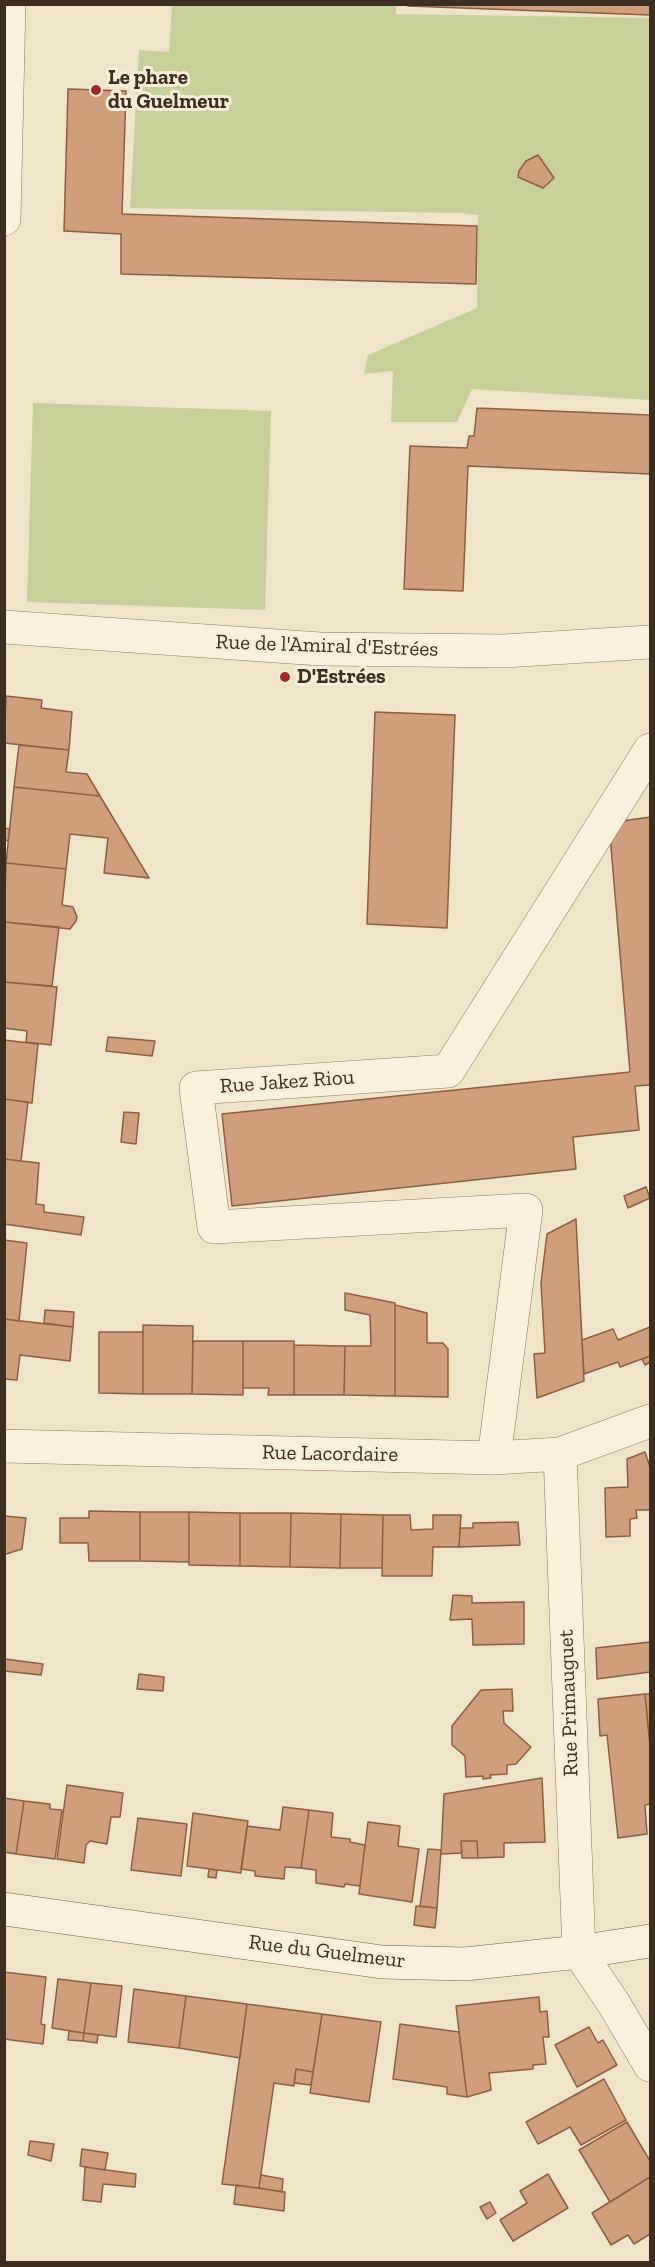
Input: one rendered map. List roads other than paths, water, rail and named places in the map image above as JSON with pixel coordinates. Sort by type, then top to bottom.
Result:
[{"type":"street","points":[[4,219],[9,4]]},
{"type":"street","name":"Rue de l'Amiral d'Estrées","points":[[4,627],[320,649],[504,651],[651,642]]},
{"type":"street","name":"Rue Jakez Riou","points":[[494,1458],[526,1210],[214,1227],[196,1088],[448,1071],[651,750]]},
{"type":"street","name":"Rue Lacordaire","points":[[4,1446],[494,1458],[560,1454],[651,1421]]},
{"type":"street","name":"Rue Primauguet","points":[[560,1454],[579,1952]]},
{"type":"street","name":"Rue du Guelmeur","points":[[4,1909],[382,1962],[465,1964],[579,1952],[651,1941]]},
{"type":"street","points":[[579,1952],[651,2065]]},
{"type":"place","name":"Le phare du Guelmeur","points":[[96,90]]},
{"type":"place","name":"D'Estrées","points":[[285,677]]}]
